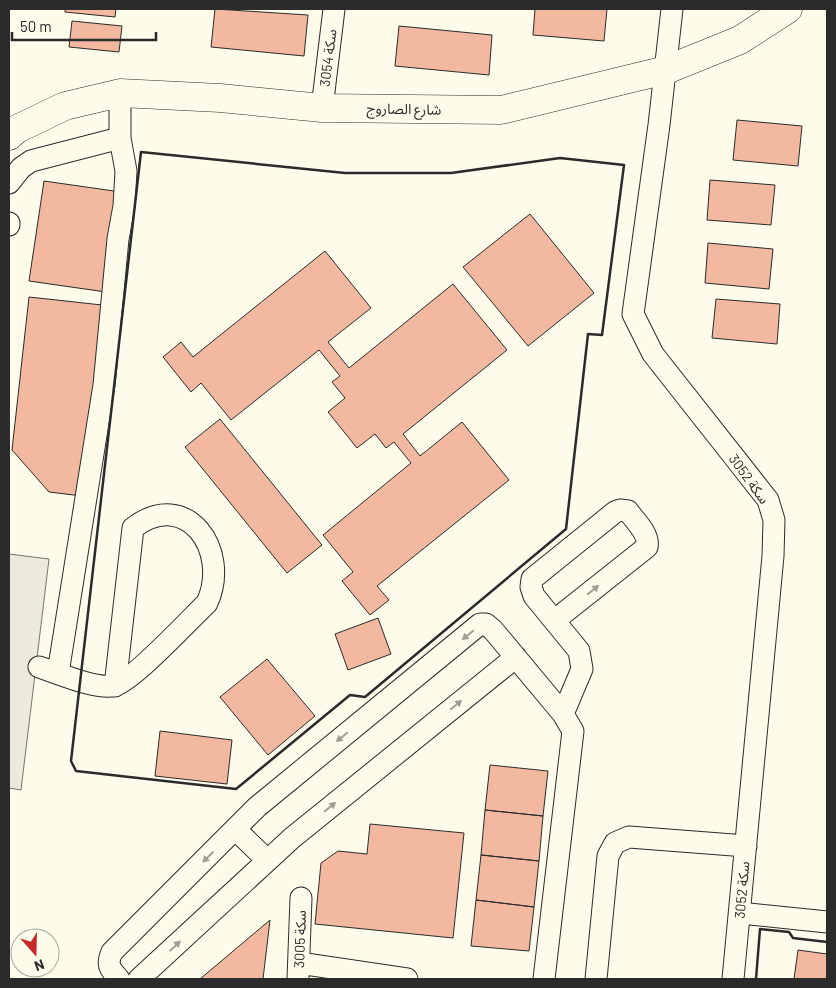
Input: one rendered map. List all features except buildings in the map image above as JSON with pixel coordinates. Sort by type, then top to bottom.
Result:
[{"type":"main road","name":"شارع الصاروج","points":[[11,127],[65,106],[120,93],[220,98],[322,108],[502,110],[666,70],[740,40],[788,9]]},
{"type":"street","name":"سكة 3054","points":[[322,108],[334,9]]},
{"type":"street","name":"سكة 3052","points":[[672,9],[666,70],[633,314],[652,354],[768,500],[774,520],[773,556],[740,913],[732,979]]},
{"type":"street","points":[[115,686],[130,541],[133,528],[144,520],[159,516],[175,516],[191,523],[204,535],[212,554],[215,568],[214,588],[207,603],[134,672],[115,686],[103,686],[49,670],[104,385],[118,239],[124,206],[126,171],[120,138],[120,93]]},
{"type":"street","points":[[9,183],[21,168],[31,161],[120,138]]},
{"type":"street","points":[[555,620],[647,547],[648,541],[645,534],[628,511],[620,510],[615,512],[532,579],[530,588],[534,596],[579,651],[582,669],[563,714]]},
{"type":"street","points":[[119,979],[109,969],[108,961],[112,952],[257,806],[480,624],[486,624],[563,714],[573,731],[544,979]]},
{"type":"street","points":[[139,979],[267,860],[516,657]]},
{"type":"street","points":[[235,828],[267,860]]},
{"type":"street","points":[[596,979],[608,856],[614,843],[629,837],[746,846]]},
{"type":"street","name":"سكة 3005","points":[[299,971],[301,898]]},
{"type":"street","points":[[740,913],[827,922]]},
{"type":"street","points":[[299,971],[407,979]]},
{"type":"shaded area","points":[[9,554],[49,559],[21,790],[9,788]]},
{"type":"wall","points":[[141,152],[345,173],[451,173],[560,158],[624,165],[602,335],[588,334],[566,529],[365,697],[350,695],[236,789],[76,771],[71,761],[141,152]]},
{"type":"wall","points":[[756,979],[760,929],[789,932],[793,938],[827,942]]}]
